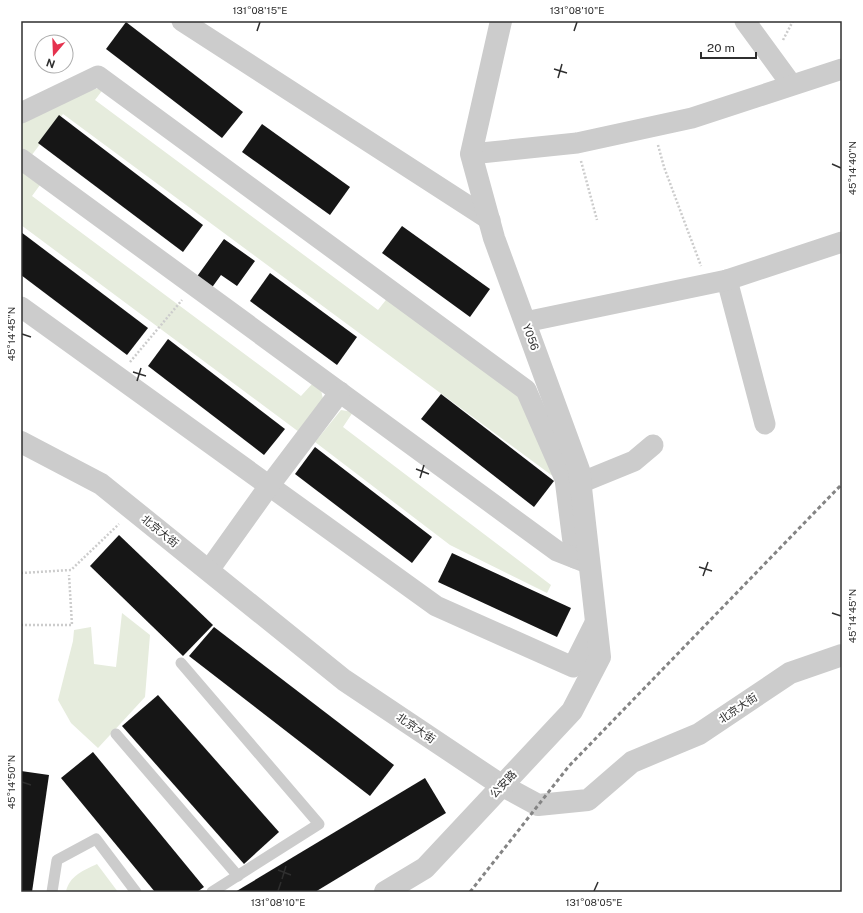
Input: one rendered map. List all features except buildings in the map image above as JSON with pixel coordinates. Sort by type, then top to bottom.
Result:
[{"type":"street","points":[[182,21],[490,220]]},
{"type":"street","name":"Y056","points":[[501,21],[471,154],[490,220],[525,322],[579,470],[582,561],[596,621],[600,657]]},
{"type":"street","points":[[745,21],[791,84]]},
{"type":"street","points":[[471,154],[576,143],[654,127],[692,118],[791,84],[842,69]]},
{"type":"street","points":[[21,114],[98,76],[526,390],[565,479],[582,561]]},
{"type":"street","points":[[21,159],[557,551],[582,561]]},
{"type":"street","points":[[525,322],[717,282],[842,242]]},
{"type":"street","points":[[717,282],[764,424]]},
{"type":"street","points":[[21,306],[436,606],[573,667],[596,621]]},
{"type":"street","points":[[209,570],[269,486],[340,392]]},
{"type":"street","name":"北京大街","points":[[21,442],[101,484],[344,680],[501,785],[538,804],[588,800],[632,762],[699,734],[790,673],[842,655]]},
{"type":"street","points":[[580,483],[634,461],[653,445]]},
{"type":"street","name":"公安路","points":[[385,892],[425,868],[501,785],[572,711],[600,657]]},
{"type":"lane","points":[[181,663],[319,824],[212,892]]},
{"type":"lane","points":[[116,734],[238,876]]},
{"type":"lane","points":[[52,892],[57,860],[96,839],[136,892]]},
{"type":"path","points":[[654,127],[664,167],[717,282]]},
{"type":"path","points":[[576,143],[597,220]]},
{"type":"path","points":[[118,376],[194,286]]},
{"type":"path","points":[[21,573],[70,570],[124,519]]},
{"type":"path","points":[[21,625],[72,625],[69,575]]},
{"type":"green space","points":[[104,88],[95,100],[378,310],[389,296],[522,394],[558,480],[63,114],[31,156],[21,147],[21,122],[88,90]]},
{"type":"green space","points":[[21,169],[40,185],[32,196],[301,396],[313,383],[321,390],[323,399],[299,432],[21,225]]},
{"type":"green space","points":[[341,410],[353,412],[343,427],[551,585],[547,593],[450,545],[315,442]]},
{"type":"green space","points":[[122,613],[150,635],[145,697],[98,748],[71,723],[58,700],[73,641],[74,630],[91,627],[94,664],[116,667]]},
{"type":"green space","points":[[97,864],[118,892],[66,892],[70,882],[78,874]]},
{"type":"railway","points":[[470,892],[569,766],[842,484]]}]
